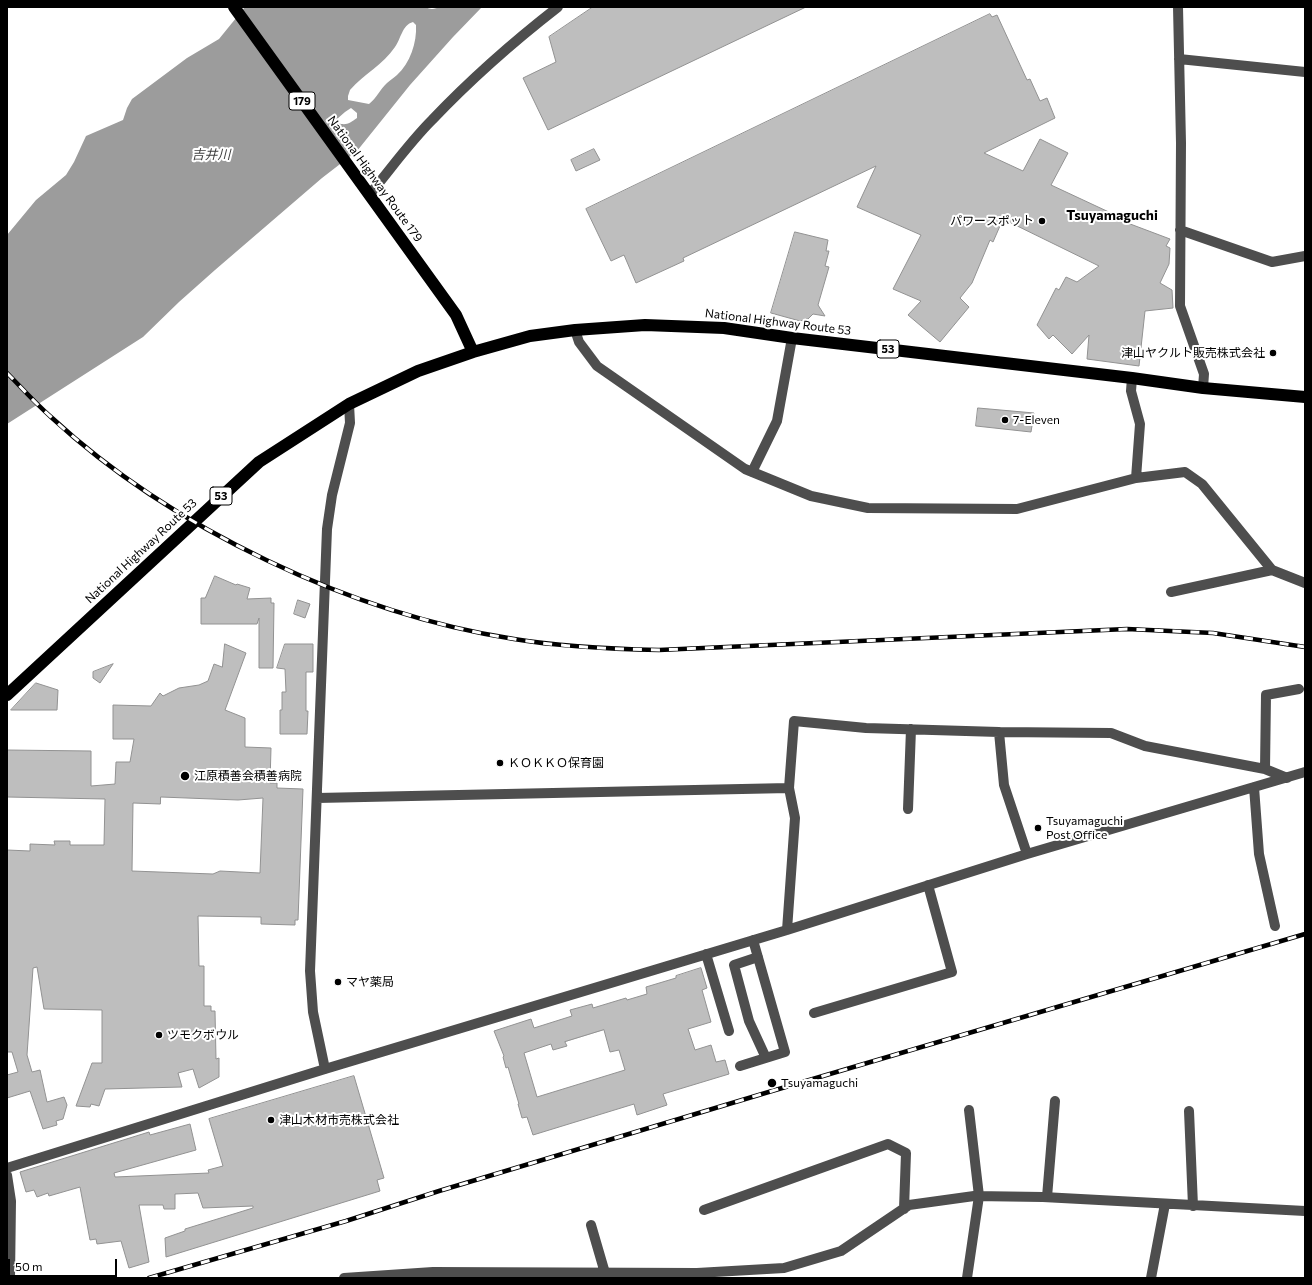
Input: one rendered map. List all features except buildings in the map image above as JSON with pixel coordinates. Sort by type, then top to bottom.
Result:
[{"type":"highway","name":"National Highway Route 179","points":[[234,7],[456,315],[473,352]]},
{"type":"highway","name":"National Highway Route 53","points":[[7,695],[258,462],[349,404],[418,371],[473,352],[530,336],[575,330],[644,325],[724,328],[792,338],[1132,378],[1203,388],[1305,397]]},
{"type":"street","points":[[369,195],[431,121],[485,67],[528,30],[558,7]]},
{"type":"street","points":[[1178,7],[1181,143],[1180,306],[1204,374],[1203,388]]},
{"type":"street","points":[[1180,58],[1305,72]]},
{"type":"street","points":[[1180,230],[1272,262],[1305,256]]},
{"type":"street","points":[[575,330],[579,342],[597,366],[745,470],[811,496],[868,508],[1017,509],[1136,478],[1185,472],[1202,484],[1272,570],[1305,583]]},
{"type":"street","points":[[752,472],[777,421],[792,338]]},
{"type":"street","points":[[1132,378],[1131,391],[1140,424],[1136,478]]},
{"type":"street","points":[[325,1069],[313,1012],[310,971],[327,529],[332,495],[350,423],[349,404]]},
{"type":"street","points":[[1170,592],[1272,570]]},
{"type":"street","points":[[1265,769],[1266,695],[1298,690]]},
{"type":"street","points":[[787,930],[795,818],[789,788],[794,721],[866,728],[999,732],[1111,733],[1146,746],[1265,769],[1287,778]]},
{"type":"street","points":[[908,809],[911,729]]},
{"type":"street","points":[[999,732],[1004,785],[1027,854]]},
{"type":"street","points":[[7,1168],[325,1069],[787,930],[1027,854],[1305,772]]},
{"type":"street","points":[[1254,787],[1259,854],[1276,926]]},
{"type":"street","points":[[317,798],[789,788]]},
{"type":"street","points":[[814,1013],[952,972],[928,885]]},
{"type":"street","points":[[740,1066],[785,1052],[753,940]]},
{"type":"street","points":[[706,954],[729,1031]]},
{"type":"street","points":[[758,957],[734,965],[749,1021],[766,1058]]},
{"type":"street","points":[[1048,1197],[1055,1101]]},
{"type":"street","points":[[967,1278],[979,1196],[969,1110]]},
{"type":"street","points":[[1189,1111],[1193,1206]]},
{"type":"street","points":[[704,1210],[888,1144],[906,1153],[904,1209]]},
{"type":"street","points":[[7,1175],[11,1201],[10,1278]]},
{"type":"street","points":[[344,1278],[433,1272],[464,1275],[567,1275],[784,1268],[841,1251],[909,1205],[979,1196],[1048,1197],[1305,1211]]},
{"type":"street","points":[[1151,1278],[1164,1204]]},
{"type":"street","points":[[591,1225],[605,1273]]},
{"type":"water","name":"吉井川","points":[[245,7],[426,7],[433,9],[440,7],[482,7],[410,85],[357,151],[322,178],[215,270],[143,337],[7,424],[7,235],[36,200],[66,175],[86,136],[123,120],[132,99],[187,58],[219,39]],"holes":[[[413,22],[416,25],[414,46],[409,59],[402,70],[385,85],[369,104],[348,100],[350,90],[390,53],[397,44],[406,26]],[[351,108],[357,113],[357,118],[348,124],[338,123],[337,119]]]},
{"type":"railway","points":[[7,373],[45,412],[99,457],[151,495],[208,529],[267,560],[328,587],[390,609],[453,627],[514,639],[550,644],[641,650],[1127,629],[1213,633],[1305,647]]},
{"type":"railway","points":[[149,1278],[346,1221],[439,1191],[772,1091],[1305,934]]},
{"type":"place","name":"パワースポット","points":[[1042,221]]},
{"type":"place","name":"津山ヤクルト販売株式会社","points":[[1273,353]]},
{"type":"place","name":"7-Eleven","points":[[1005,420]]},
{"type":"place","name":"ＫＯＫＫＯ保育園","points":[[500,763]]},
{"type":"place","name":"江原積善会積善病院","points":[[185,776]]},
{"type":"place","name":"Tsuyamaguchi Post Office","points":[[1038,828]]},
{"type":"place","name":"マヤ薬局","points":[[338,982]]},
{"type":"place","name":"ツモクボウル","points":[[159,1035]]},
{"type":"place","name":"Tsuyamaguchi","points":[[772,1083]]},
{"type":"place","name":"津山木材市売株式会社","points":[[271,1120]]},
{"type":"district","name":"Tsuyamaguchi","points":[[1112,215]]}]
